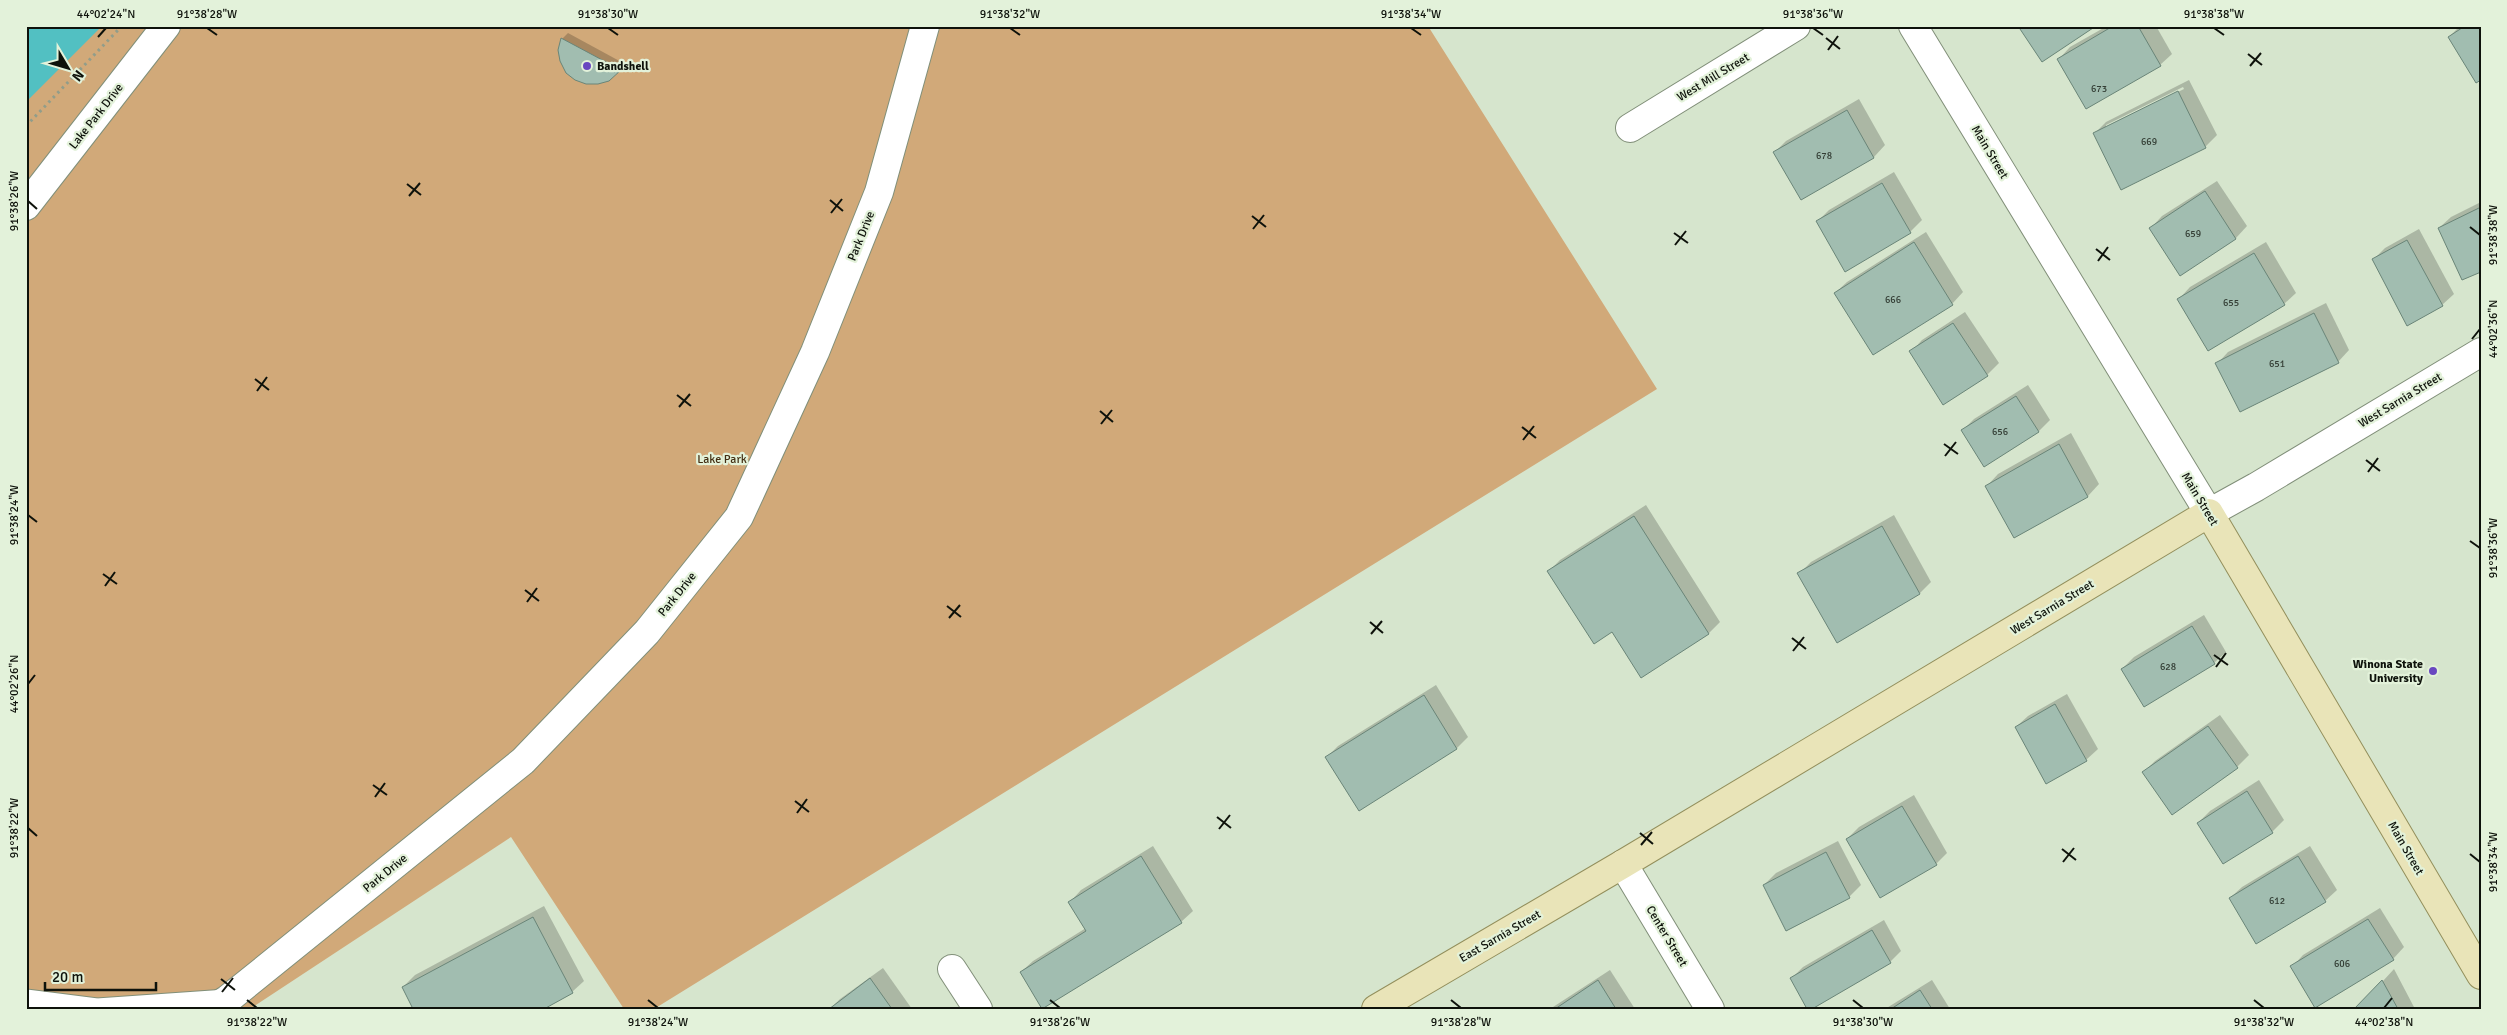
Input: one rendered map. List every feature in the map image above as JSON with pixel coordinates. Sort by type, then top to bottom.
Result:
[{"type":"main road","name":"West Sarnia Street","points":[[1623,864],[2209,513]]},
{"type":"main road","name":"Main Street","points":[[2209,513],[2481,975]]},
{"type":"main road","name":"East Sarnia Street","points":[[1376,1009],[1623,864]]},
{"type":"street","name":"Lake Park Drive","points":[[26,206],[166,26]]},
{"type":"street","name":"Park Drive","points":[[220,1004],[523,761],[647,632],[740,517],[815,352],[879,192],[925,26]]},
{"type":"street","name":"West Mill Street","points":[[1630,128],[1796,26]]},
{"type":"street","name":"Main Street","points":[[1913,26],[2209,513]]},
{"type":"street","name":"West Sarnia Street","points":[[2209,513],[2256,487],[2481,352]]},
{"type":"street","name":"Center Street","points":[[1623,864],[1710,1009]]},
{"type":"street","points":[[952,969],[978,1009]]},
{"type":"lane","points":[[26,999],[97,1008],[220,1004]]},
{"type":"path","points":[[26,126],[121,26]]},
{"type":"green space","name":"Lake Park","points":[[26,26],[1428,26],[1657,389],[654,1009],[624,1009],[511,837],[250,1009],[26,1009]]},
{"type":"water","points":[[26,26],[102,26],[26,102]]},
{"type":"building","points":[[2018,26],[2096,26],[2042,62]]},
{"type":"building","points":[[2113,26],[2138,26],[2161,66],[2086,109],[2057,59]]},
{"type":"building","points":[[2465,26],[2481,26],[2481,80],[2476,83],[2448,37]]},
{"type":"building","name":"Bandshell","points":[[561,38],[621,70],[609,81],[598,84],[586,84],[575,80],[566,73],[560,61],[558,50]]},
{"type":"building","points":[[2178,91],[2206,148],[2121,190],[2093,133]]},
{"type":"building","points":[[1847,110],[1874,158],[1801,200],[1773,152]]},
{"type":"building","points":[[1882,183],[1911,233],[1845,272],[1816,221]]},
{"type":"building","points":[[2205,191],[2236,239],[2180,276],[2149,228]]},
{"type":"building","points":[[2481,207],[2481,272],[2462,280],[2438,228]]},
{"type":"building","points":[[2407,240],[2443,306],[2407,326],[2372,259]]},
{"type":"building","points":[[1914,242],[1953,305],[1873,355],[1834,293]]},
{"type":"building","points":[[2254,253],[2285,305],[2208,351],[2177,299]]},
{"type":"building","points":[[2314,313],[2339,363],[2240,412],[2215,363]]},
{"type":"building","points":[[1953,323],[1988,376],[1943,405],[1909,351]]},
{"type":"building","points":[[2016,396],[2039,432],[1984,467],[1961,430]]},
{"type":"building","points":[[2059,444],[2088,497],[2014,538],[1985,486]]},
{"type":"building","points":[[1634,516],[1709,634],[1641,678],[1612,632],[1594,644],[1547,571]]},
{"type":"building","points":[[1882,526],[1920,594],[1837,643],[1797,573]]},
{"type":"building","points":[[2192,626],[2215,664],[2144,707],[2121,669]]},
{"type":"building","points":[[1424,695],[1457,749],[1359,811],[1325,757]]},
{"type":"building","points":[[2055,704],[2087,761],[2046,784],[2015,727]]},
{"type":"building","points":[[2208,726],[2238,768],[2172,815],[2142,772]]},
{"type":"building","points":[[2247,791],[2273,833],[2223,864],[2197,823]]},
{"type":"building","points":[[1902,806],[1937,865],[1880,898],[1846,839]]},
{"type":"building","points":[[1826,852],[1850,898],[1786,931],[1763,885]]},
{"type":"building","points":[[1141,856],[1182,923],[1042,1009],[1020,972],[1086,931],[1068,902]]},
{"type":"building","points":[[2298,856],[2326,902],[2256,944],[2229,898]]},
{"type":"building","points":[[533,917],[573,993],[544,1009],[413,1009],[402,987]]},
{"type":"building","points":[[2368,919],[2394,960],[2315,1008],[2290,966]]},
{"type":"building","points":[[1872,930],[1891,963],[1812,1009],[1807,1009],[1790,978]]},
{"type":"building","points":[[870,978],[892,1009],[829,1009]]},
{"type":"building","points":[[1598,980],[1616,1009],[1555,1009]]},
{"type":"building","points":[[2382,980],[2398,1009],[2354,1009]]},
{"type":"building","points":[[1920,990],[1932,1009],[1891,1009]]},
{"type":"place","name":"Bandshell","points":[[587,66]]},
{"type":"place","name":"Winona State University","points":[[2433,671]]}]
